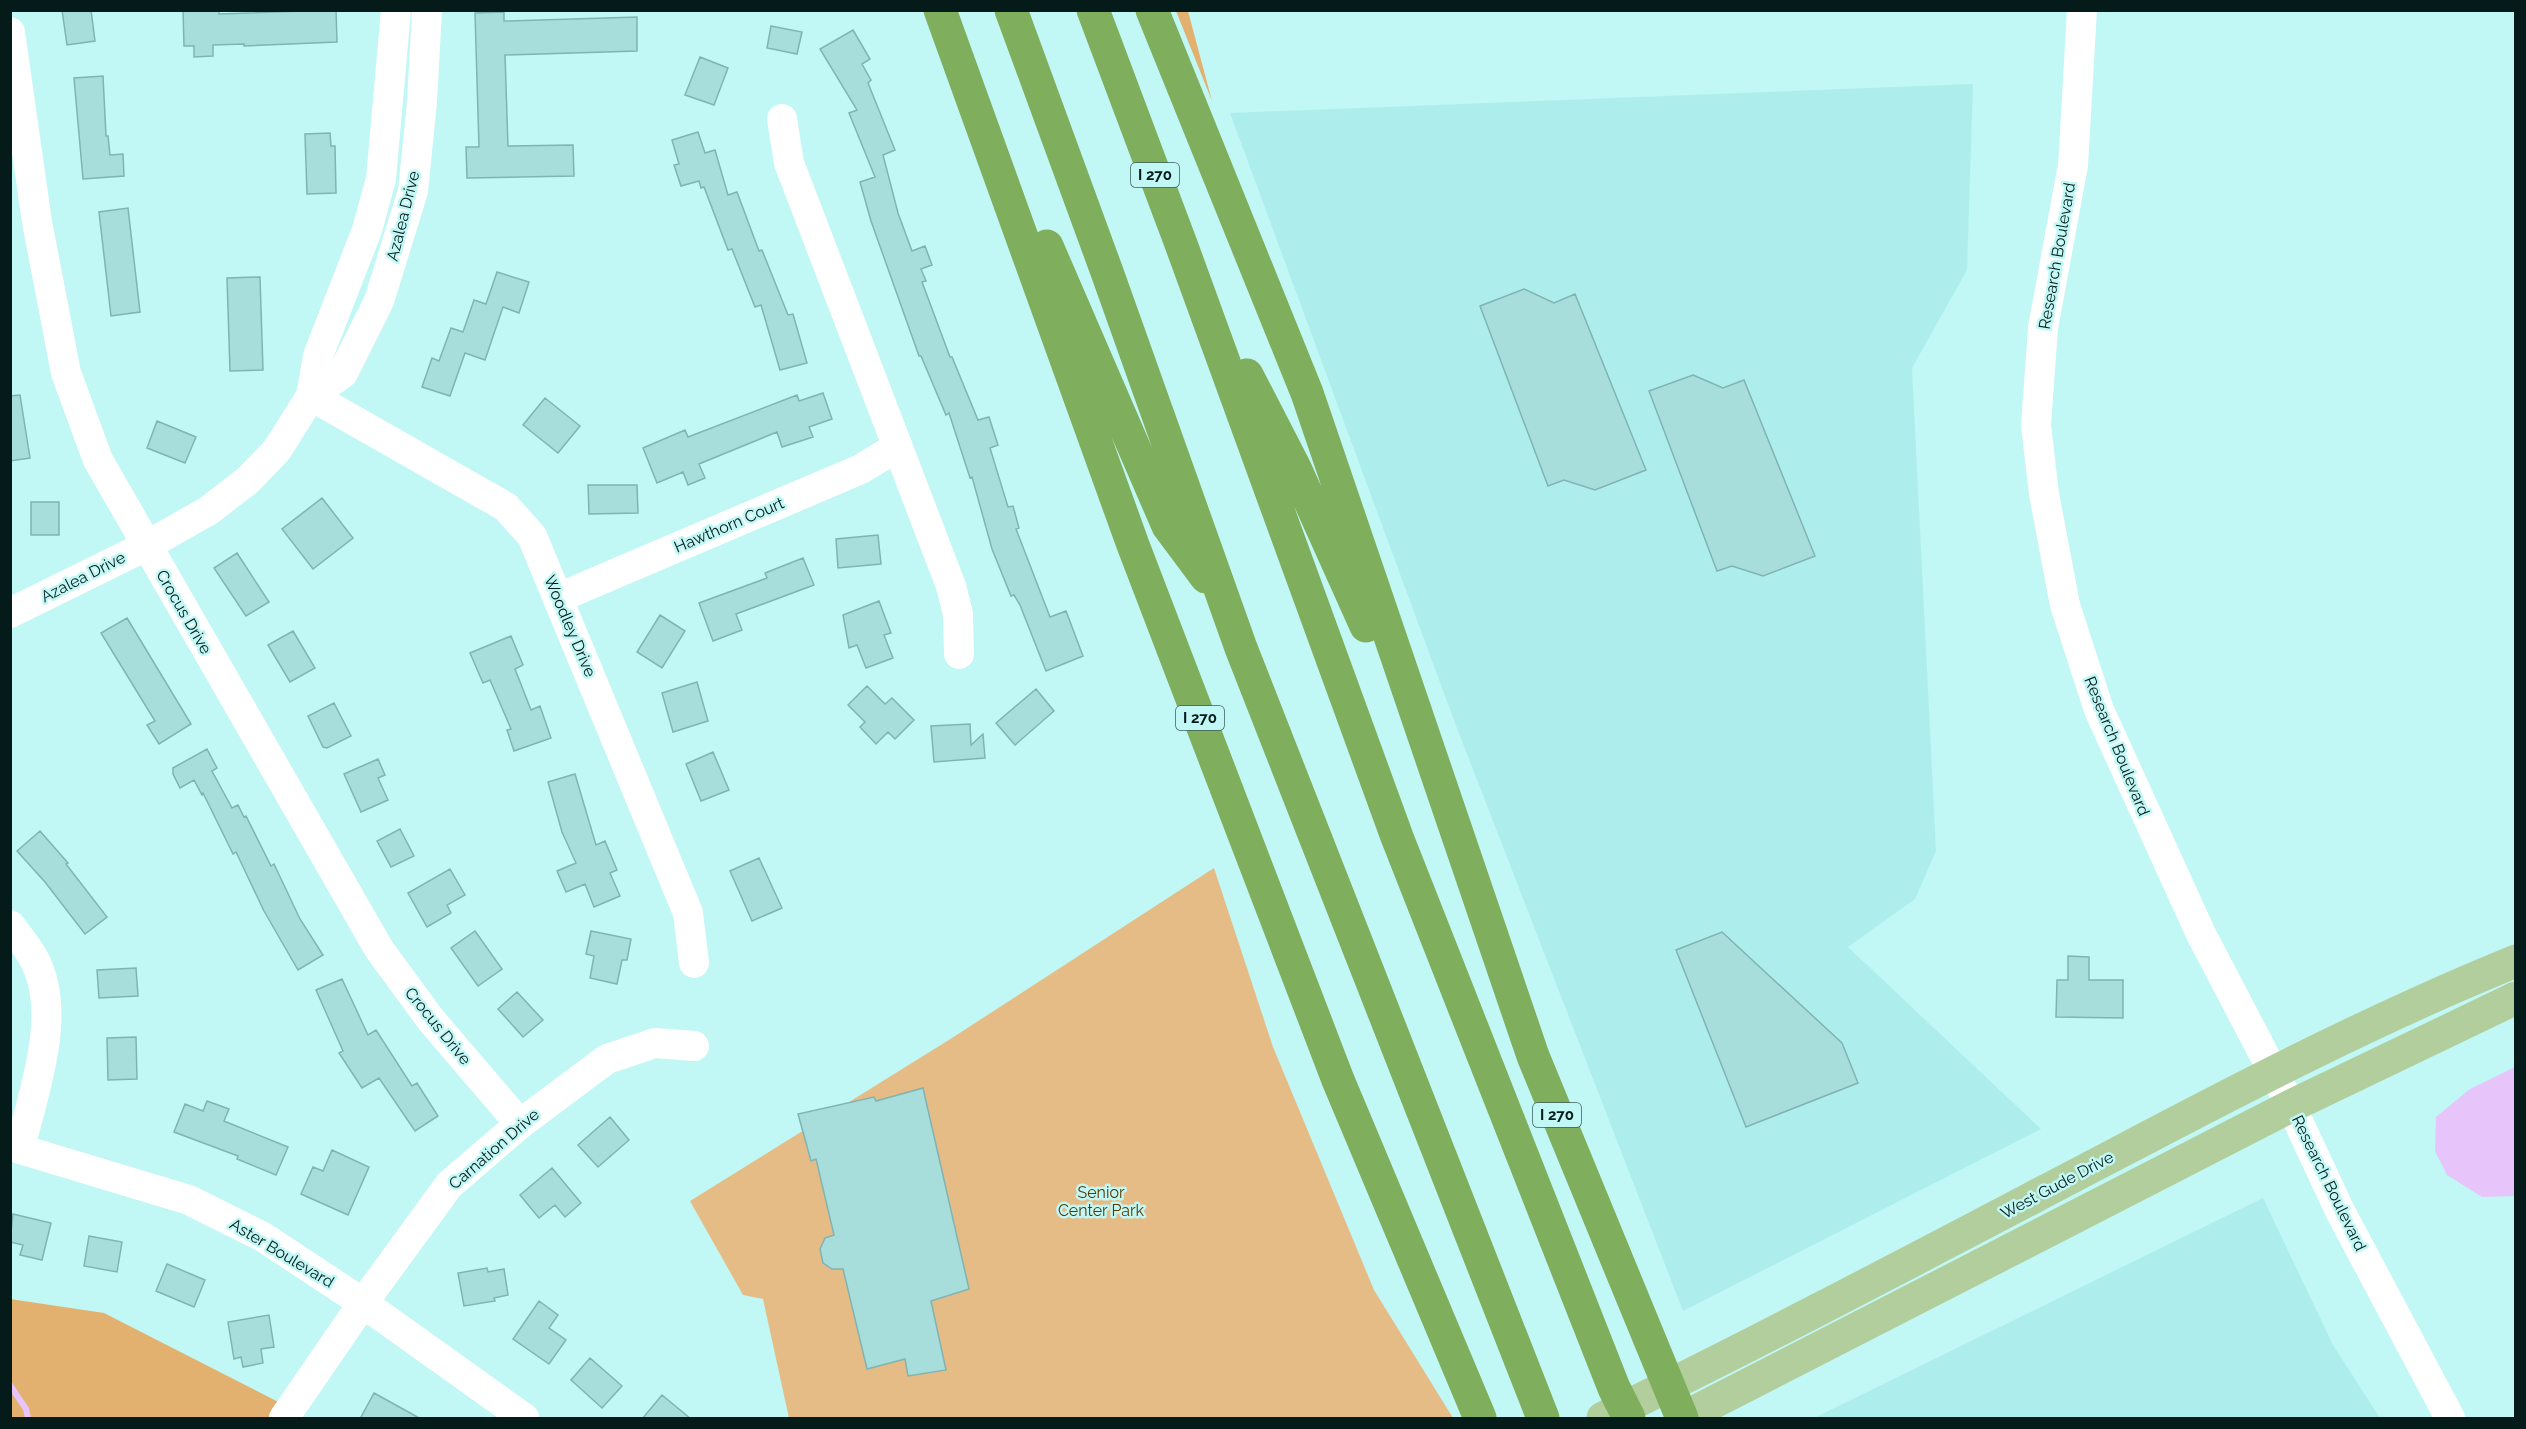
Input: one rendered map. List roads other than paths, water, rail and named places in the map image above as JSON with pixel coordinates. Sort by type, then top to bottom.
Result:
[{"type":"highway","name":"I 270","points":[[940,10],[1134,545],[1338,1080],[1480,1419]]},
{"type":"highway","points":[[944,10],[1168,526],[1225,602]]},
{"type":"highway","points":[[1011,10],[1245,659],[1543,1419]]},
{"type":"highway","name":"I 270","points":[[1093,10],[1181,244],[1396,837],[1614,1388],[1629,1419]]},
{"type":"highway","name":"I 270","points":[[1152,10],[1307,393],[1533,1056],[1682,1419]]},
{"type":"highway","points":[[1181,244],[1294,468],[1447,806]]},
{"type":"main road","name":"West Gude Drive","points":[[1603,1419],[1707,1368],[2272,1072],[2462,983],[2516,961]]},
{"type":"main road","points":[[1682,1419],[2291,1106],[2516,998]]},
{"type":"street","name":"Azalea Drive","points":[[311,396],[318,356],[367,230],[381,179],[396,10]]},
{"type":"street","name":"Azalea Drive","points":[[10,613],[146,546],[208,511],[247,481],[277,450],[311,396],[343,373],[379,301],[413,191],[419,144],[427,10]]},
{"type":"street","name":"Research Boulevard","points":[[2082,10],[2073,165],[2043,328],[2038,371],[2036,425],[2050,527],[2065,605],[2099,710],[2200,934],[2291,1106],[2340,1211],[2450,1419]]},
{"type":"street","name":"Crocus Drive","points":[[10,32],[37,222],[66,374],[98,460],[380,949],[431,1020],[520,1124]]},
{"type":"street","points":[[782,119],[789,163],[951,586],[958,614],[959,654]]},
{"type":"street","name":"Woodley Drive","points":[[311,396],[506,507],[532,536],[688,913],[694,963]]},
{"type":"street","name":"Hawthorn Court","points":[[558,598],[861,469],[897,447]]},
{"type":"street","points":[[10,925],[36,964],[45,994],[45,1046],[15,1147]]},
{"type":"street","name":"Carnation Drive","points":[[284,1419],[363,1303],[449,1185],[520,1124],[607,1059],[655,1043],[694,1046]]},
{"type":"street","name":"Aster Boulevard","points":[[15,1147],[189,1200],[263,1237],[363,1303],[524,1419]]},
{"type":"waterway","points":[[10,1385],[26,1409],[28,1418]]},
{"type":"park label","name":"Senior Center Park","points":[[1101,1201]]}]
